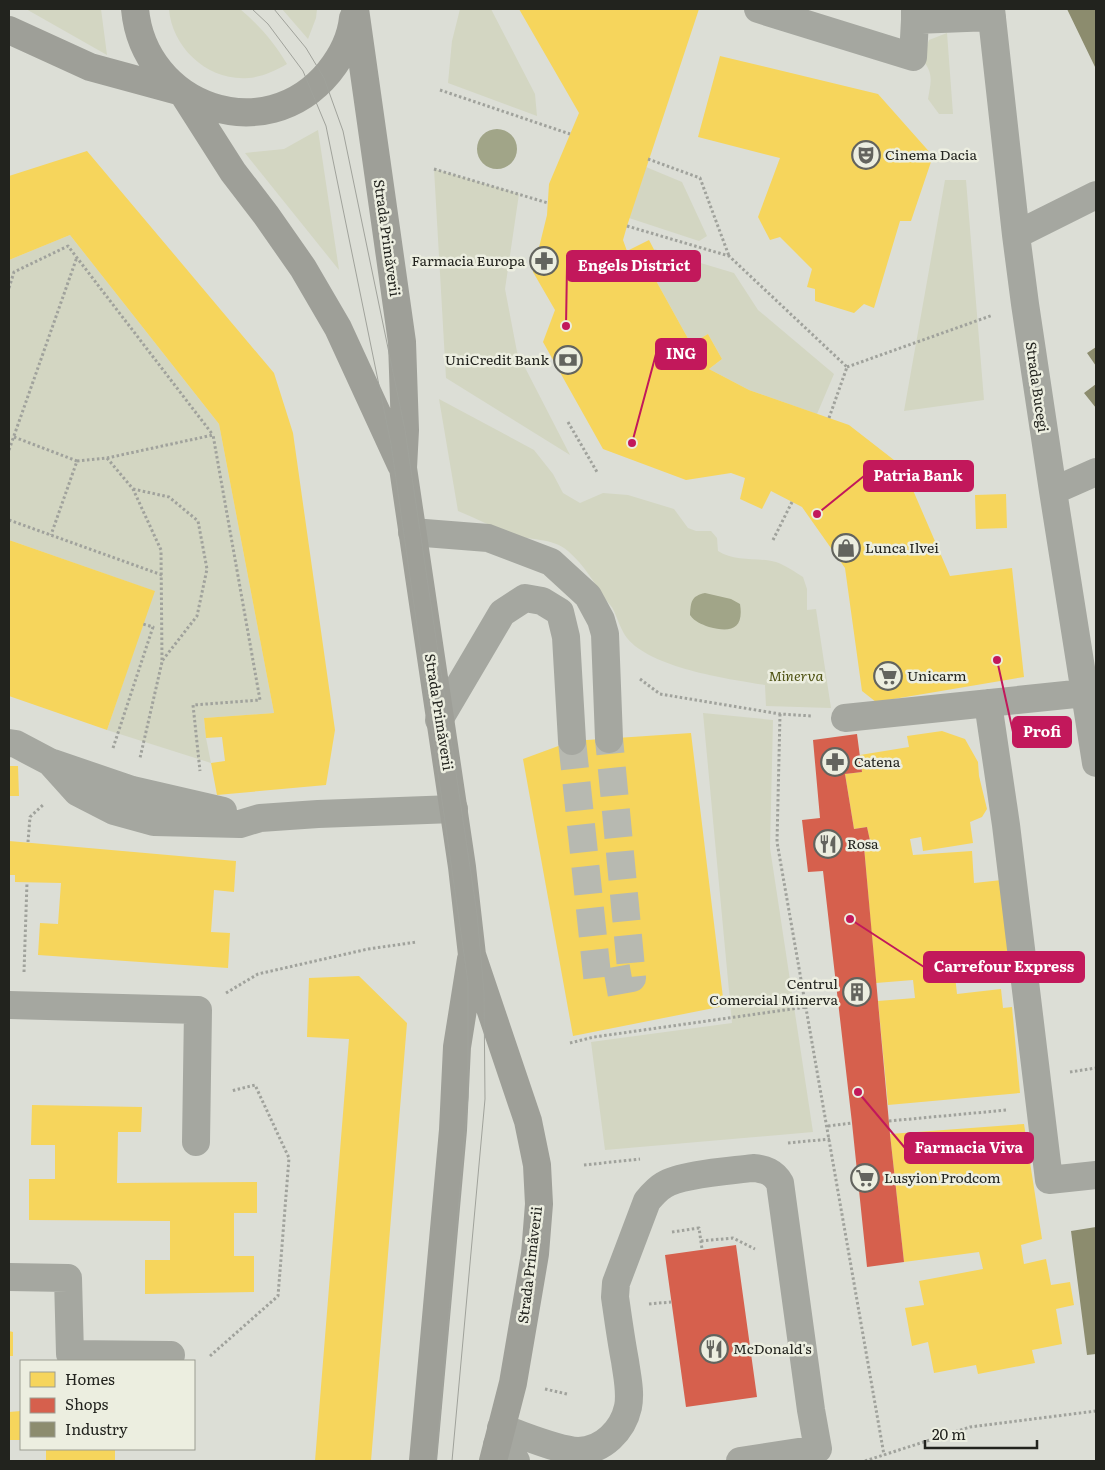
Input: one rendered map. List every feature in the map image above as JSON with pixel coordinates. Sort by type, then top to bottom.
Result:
[{"type":"main road","name":"Strada Primăverii","points":[[135,9],[136,22],[142,43],[152,62],[165,78],[182,92],[199,102],[218,109],[237,112],[257,111],[295,100],[324,78],[337,62],[346,43],[355,9]]},
{"type":"main road","name":"Strada Primăverii","points":[[355,9],[402,342],[405,430],[403,468],[454,809],[472,956],[528,1121],[537,1164],[539,1204],[535,1254],[502,1451]]},
{"type":"main road","name":"Strada Primăverii","points":[[9,30],[90,67],[182,92],[233,172],[303,268],[338,328],[403,468]]},
{"type":"main road","name":"Strada Primăverii","points":[[423,1461],[453,1130],[456,1047],[472,956]]},
{"type":"street","points":[[758,9],[913,56],[915,15],[992,13]]},
{"type":"street","name":"Strada Bucegi","points":[[992,13],[1025,304],[1096,763]]},
{"type":"street","points":[[1016,235],[1096,195]]},
{"type":"street","points":[[1053,491],[1096,472]]},
{"type":"street","points":[[412,532],[488,538],[551,562],[588,596],[602,620],[605,634],[609,739]]},
{"type":"street","points":[[440,720],[502,613],[525,598],[542,601],[560,612],[566,637],[572,741]]},
{"type":"street","points":[[845,718],[1085,693]]},
{"type":"street","points":[[988,703],[1006,825],[1049,1180],[1096,1175]]},
{"type":"street","points":[[9,742],[16,744],[59,771],[77,792],[114,811],[154,822],[240,824],[260,818],[454,809]]},
{"type":"street","points":[[59,771],[203,807],[260,818]]},
{"type":"street","points":[[16,1005],[198,1010],[196,1142]]},
{"type":"street","points":[[502,1451],[590,1450],[601,1445],[614,1435],[628,1406],[629,1390],[615,1297],[616,1283],[647,1201],[665,1184],[678,1179],[753,1168],[768,1170],[776,1176],[780,1183],[818,1449],[740,1461]]},
{"type":"street","points":[[9,1277],[68,1278],[70,1354],[171,1355]]},
{"type":"path","points":[[440,90],[570,134]]},
{"type":"path","points":[[648,160],[700,178],[729,256],[848,367]]},
{"type":"path","points":[[434,169],[548,203]]},
{"type":"path","points":[[627,226],[729,256]]},
{"type":"path","points":[[9,288],[14,272],[68,246],[213,435],[260,700],[193,705],[203,807]]},
{"type":"path","points":[[9,450],[77,257]]},
{"type":"path","points":[[829,418],[848,367],[1025,304]]},
{"type":"path","points":[[568,422],[597,472]]},
{"type":"path","points":[[13,437],[78,462],[107,458],[213,435]]},
{"type":"path","points":[[107,458],[133,489],[161,550],[162,662],[132,790]]},
{"type":"path","points":[[51,535],[78,462]]},
{"type":"path","points":[[133,489],[169,497],[198,521],[207,569],[197,616],[162,662]]},
{"type":"path","points":[[773,540],[792,502]]},
{"type":"path","points":[[9,520],[162,575]]},
{"type":"path","points":[[112,754],[153,627],[143,624]]},
{"type":"path","points":[[637,678],[660,694],[780,714],[845,718]]},
{"type":"path","points":[[780,714],[777,842],[884,1455]]},
{"type":"path","points":[[28,842],[30,817],[59,771]]},
{"type":"path","points":[[16,1005],[26,882]]},
{"type":"path","points":[[198,1010],[258,974],[368,949],[417,942]]},
{"type":"path","points":[[570,1043],[594,1037],[806,1007]]},
{"type":"path","points":[[210,1356],[278,1296],[289,1158],[255,1085],[230,1092]]},
{"type":"path","points":[[889,1121],[1040,1107]]},
{"type":"path","points":[[828,1126],[852,1123]]},
{"type":"path","points":[[816,1140],[830,1139]]},
{"type":"path","points":[[701,1241],[733,1238],[791,1266]]},
{"type":"path","points":[[865,1461],[970,1427],[1096,1411]]},
{"type":"green space","points":[[26,9],[101,9],[107,55]]},
{"type":"green space","points":[[169,9],[240,9],[266,34],[287,64],[268,73],[248,78],[219,74],[206,68],[185,49],[177,37]]},
{"type":"green space","points":[[282,9],[317,9],[316,18],[308,39]]},
{"type":"green space","points":[[460,9],[491,9],[535,94],[537,116],[448,83],[452,41]]},
{"type":"green space","points":[[947,33],[953,114],[939,114],[928,99],[931,78],[922,59],[929,40]]},
{"type":"green space","points":[[318,130],[339,270],[245,153],[284,149]]},
{"type":"green space","points":[[646,167],[682,182],[707,236],[699,241],[629,218]]},
{"type":"green space","points":[[434,169],[519,194],[505,289],[517,352],[570,455],[446,378]]},
{"type":"green space","points":[[945,180],[966,180],[984,400],[904,411]]},
{"type":"green space","points":[[70,235],[219,424],[274,713],[204,718],[211,763],[107,730],[154,591],[9,540],[9,260]]},
{"type":"green space","points":[[654,249],[734,273],[758,310],[834,374],[817,414],[749,390],[709,369],[722,359],[708,334],[691,344],[649,268],[661,263]]},
{"type":"green space","name":"Minerva","points":[[439,399],[534,450],[553,474],[563,493],[580,503],[603,493],[628,495],[674,509],[688,528],[696,531],[711,531],[717,538],[718,551],[731,557],[776,562],[803,577],[807,589],[807,610],[816,609],[831,708],[766,706],[765,685],[691,670],[653,657],[638,648],[627,638],[612,608],[584,568],[568,551],[555,543],[510,534],[458,511]]},
{"type":"green space","points":[[703,713],[773,720],[770,848],[813,1132],[605,1150],[591,1042],[732,1023]]},
{"type":"shaded area","points":[[501,129],[508,132],[514,138],[517,149],[516,157],[508,166],[501,169],[493,169],[486,166],[478,157],[477,145],[480,138],[489,130]]},
{"type":"shaded area","points":[[705,593],[731,599],[740,604],[741,612],[738,624],[730,629],[717,629],[703,625],[694,619],[690,615],[693,600]]},
{"type":"building: Homes","points":[[519,9],[699,9],[627,226],[623,240],[627,251],[649,240],[661,263],[649,268],[691,344],[708,334],[722,359],[709,369],[749,390],[849,425],[903,467],[950,576],[1012,568],[1024,677],[876,702],[862,691],[845,568],[802,507],[771,491],[762,509],[740,499],[745,478],[731,473],[686,480],[603,449],[543,342],[555,310],[533,272],[547,215],[549,184],[579,113]]},
{"type":"building: Homes","points":[[720,56],[878,94],[933,156],[911,221],[900,221],[874,308],[864,304],[854,313],[815,301],[815,289],[807,287],[812,269],[780,237],[770,240],[758,217],[780,158],[698,137]]},
{"type":"building: Homes","points":[[87,151],[274,373],[293,433],[335,730],[326,785],[217,795],[211,763],[225,761],[222,737],[206,738],[204,718],[274,713],[219,424],[70,235],[9,260],[9,176]]},
{"type":"building: Homes","points":[[1006,494],[1007,528],[976,529],[975,495]]},
{"type":"building: Homes","points":[[9,540],[155,591],[107,730],[9,696]]},
{"type":"building: Homes","points":[[942,731],[965,739],[978,762],[979,776],[987,809],[982,817],[970,822],[973,843],[923,851],[921,837],[910,839],[913,855],[972,851],[974,883],[1002,880],[1009,972],[955,976],[957,994],[1001,989],[1003,1008],[1012,1007],[1020,1093],[888,1105],[878,1001],[915,998],[913,980],[876,983],[864,847],[871,845],[867,827],[854,829],[845,774],[862,772],[860,755],[909,747],[907,736]]},
{"type":"building: Homes","points":[[691,733],[724,1006],[573,1036],[523,759],[572,741]]},
{"type":"building: Homes","points":[[9,766],[18,766],[19,796],[9,796]]},
{"type":"building: Homes","points":[[9,841],[236,861],[234,892],[214,890],[211,932],[230,933],[228,968],[38,955],[40,923],[58,924],[61,883],[15,882],[15,875],[9,875]]},
{"type":"building: Homes","points":[[359,976],[407,1023],[371,1461],[315,1461],[349,1039],[307,1037],[309,978]]},
{"type":"building: Homes","points":[[32,1105],[142,1107],[141,1132],[118,1132],[117,1183],[257,1182],[257,1213],[234,1213],[234,1256],[254,1256],[254,1292],[145,1294],[145,1260],[170,1260],[170,1221],[29,1220],[29,1179],[55,1179],[55,1145],[31,1145]]},
{"type":"building: Homes","points":[[1024,1124],[1042,1239],[1021,1245],[1024,1264],[1046,1259],[1051,1285],[1070,1282],[1074,1305],[1056,1309],[1062,1344],[1032,1350],[1035,1363],[978,1374],[976,1365],[934,1373],[928,1342],[912,1346],[905,1308],[924,1305],[919,1281],[983,1269],[979,1252],[904,1262],[890,1134]]},
{"type":"building: Homes","points":[[9,1331],[13,1332],[13,1356],[9,1356]]},
{"type":"building: Homes","points":[[20,1411],[20,1440],[9,1440],[9,1412]]},
{"type":"building: Homes","points":[[46,1450],[115,1450],[115,1461],[46,1461]]},
{"type":"building: Shops","name":"Centrul Comercial Minerva","points":[[857,734],[862,772],[845,774],[854,829],[867,827],[871,845],[864,847],[890,1134],[904,1262],[867,1267],[823,871],[808,872],[802,820],[820,818],[813,740]]},
{"type":"building: Shops","name":"McDonald's","points":[[736,1245],[757,1397],[686,1407],[665,1255]]},
{"type":"building: Industry","points":[[1067,9],[1096,9],[1096,69]]},
{"type":"building: Industry","points":[[1096,347],[1096,366],[1087,353]]},
{"type":"building: Industry","points":[[1096,384],[1096,408],[1084,393]]},
{"type":"building: Industry","points":[[1096,1227],[1096,1354],[1087,1355],[1071,1231]]},
{"type":"tunnel","points":[[572,741],[598,984],[632,978],[609,739]]},
{"type":"tram line","points":[[252,9],[268,24],[303,71],[326,126],[391,444],[468,982],[468,1097],[436,1461]]},
{"type":"tram line","points":[[274,9],[306,48],[324,78],[343,131],[405,430],[477,914],[484,992],[485,1099],[452,1461]]},
{"type":"place","name":"Cinema Dacia","points":[[866,155]]},
{"type":"place","name":"Farmacia Europa","points":[[544,261]]},
{"type":"place","name":"Engels District","points":[[566,326]]},
{"type":"place","name":"UniCredit Bank","points":[[568,360]]},
{"type":"place","name":"ING","points":[[632,443]]},
{"type":"place","name":"Patria Bank","points":[[817,514]]},
{"type":"place","name":"Lunca Ilvei","points":[[846,548]]},
{"type":"place","name":"Profi","points":[[997,660]]},
{"type":"place","name":"Unicarm","points":[[888,676]]},
{"type":"place","name":"Catena","points":[[835,762]]},
{"type":"place","name":"Rosa","points":[[828,844]]},
{"type":"place","name":"Carrefour Express","points":[[850,919]]},
{"type":"place","name":"Centrul Comercial Minerva","points":[[857,992]]},
{"type":"place","name":"Farmacia Viva","points":[[858,1092]]},
{"type":"place","name":"Lusyion Prodcom","points":[[865,1178]]},
{"type":"place","name":"McDonald's","points":[[714,1349]]}]
